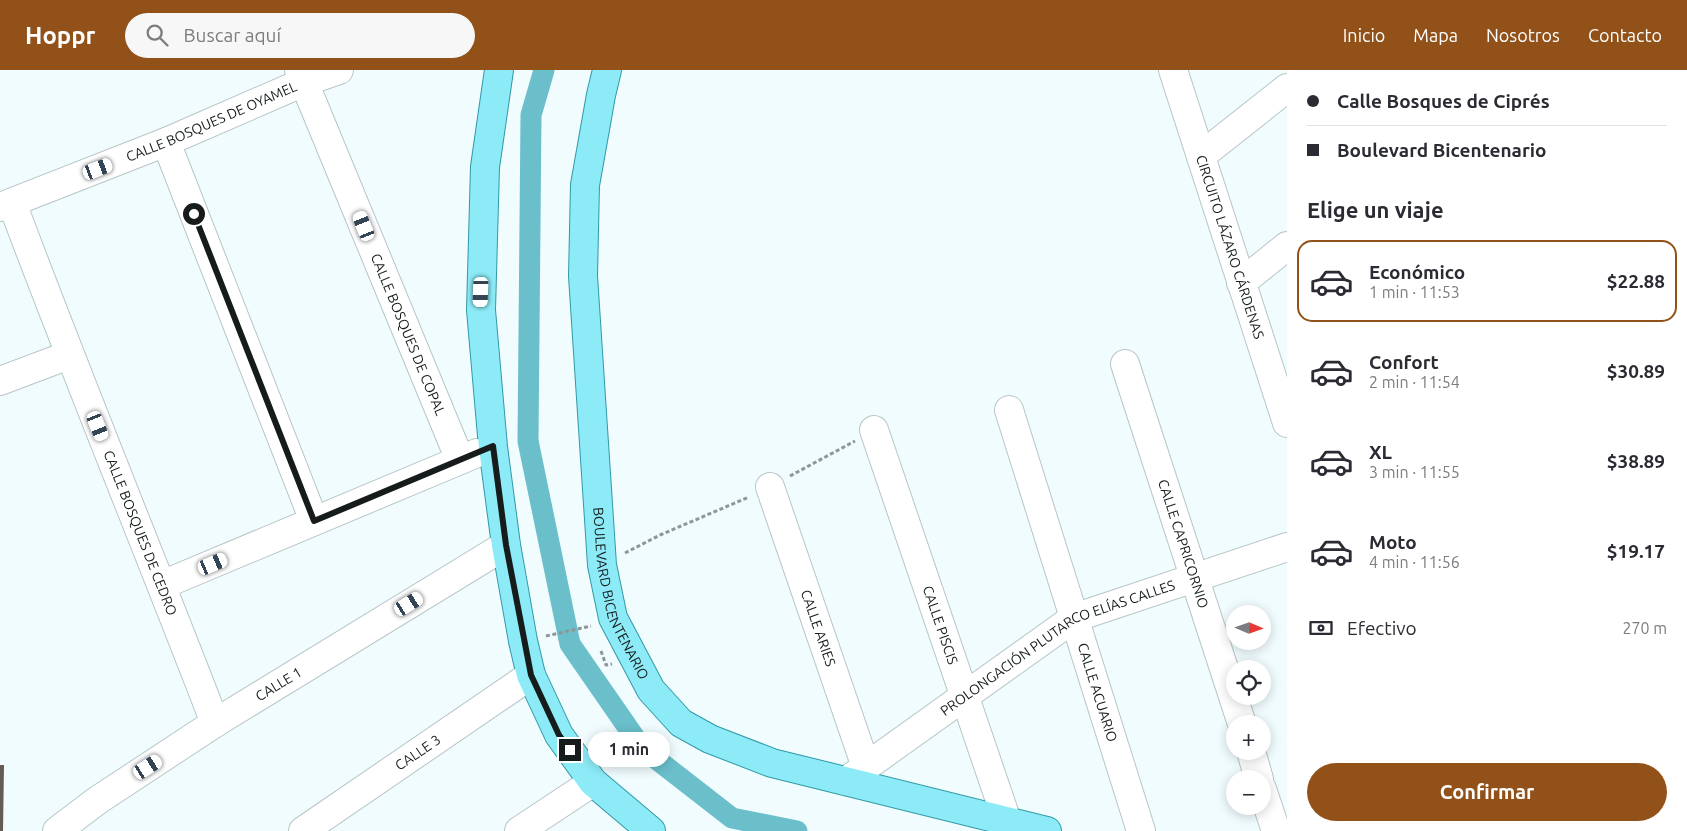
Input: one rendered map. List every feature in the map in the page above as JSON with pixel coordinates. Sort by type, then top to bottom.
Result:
[{"type":"main road","points":[[499,70],[485,167],[481,310],[493,446],[506,545],[531,675],[559,735],[593,782],[651,831]]},
{"type":"main road","name":"BOULEVARD BICENTENARIO","points":[[607,70],[585,185],[583,276],[602,565],[613,618],[650,690],[681,723],[710,739],[772,763],[856,774],[1007,821],[1047,831]]},
{"type":"street","name":"CALLE BOSQUES DE OYAMEL","points":[[6,205],[166,142],[302,76],[339,70]]},
{"type":"street","name":"CIRCUITO LÁZARO CÁRDENAS","points":[[1173,70],[1241,283],[1285,408]]},
{"type":"street","name":"CALLE BOSQUES DE COPAL","points":[[302,76],[460,460]]},
{"type":"street","points":[[1200,156],[1287,88]]},
{"type":"street","points":[[166,142],[314,521]]},
{"type":"street","name":"CALLE BOSQUES DE CEDRO","points":[[6,205],[162,585],[215,723]]},
{"type":"street","points":[[1241,283],[1287,246]]},
{"type":"street","points":[[0,381],[69,355]]},
{"type":"street","name":"CALLE CAPRICORNIO","points":[[1125,364],[1239,715]]},
{"type":"street","name":"CALLE ACUARIO","points":[[1010,410],[1141,831]]},
{"type":"street","name":"CALLE PISCIS","points":[[874,430],[963,697],[1007,821]]},
{"type":"street","points":[[162,585],[493,446]]},
{"type":"street","name":"CALLE ARIES","points":[[770,488],[856,774]]},
{"type":"street","name":"CALLE 1","points":[[57,831],[98,800],[215,723],[506,545]]},
{"type":"street","name":"PROLONGACIÓN PLUTARCO ELÍAS CALLES","points":[[856,774],[1074,618],[1287,547]]},
{"type":"street","name":"CALLE 3","points":[[303,831],[531,675]]},
{"type":"street","points":[[519,831],[593,782]]},
{"type":"street","points":[[1271,815],[1276,831]]},
{"type":"path","points":[[602,565],[660,534],[770,488],[874,430]]},
{"type":"path","points":[[546,636],[593,625]]},
{"type":"building","points":[[0,765],[4,765],[3,831],[0,831]]},
{"type":"waterway","points":[[544,70],[531,115],[528,441],[570,644],[642,748],[732,818],[797,831]]},
{"type":"route","points":[[194,214],[314,521],[493,446],[506,545],[531,675],[559,735],[570,750]]}]
